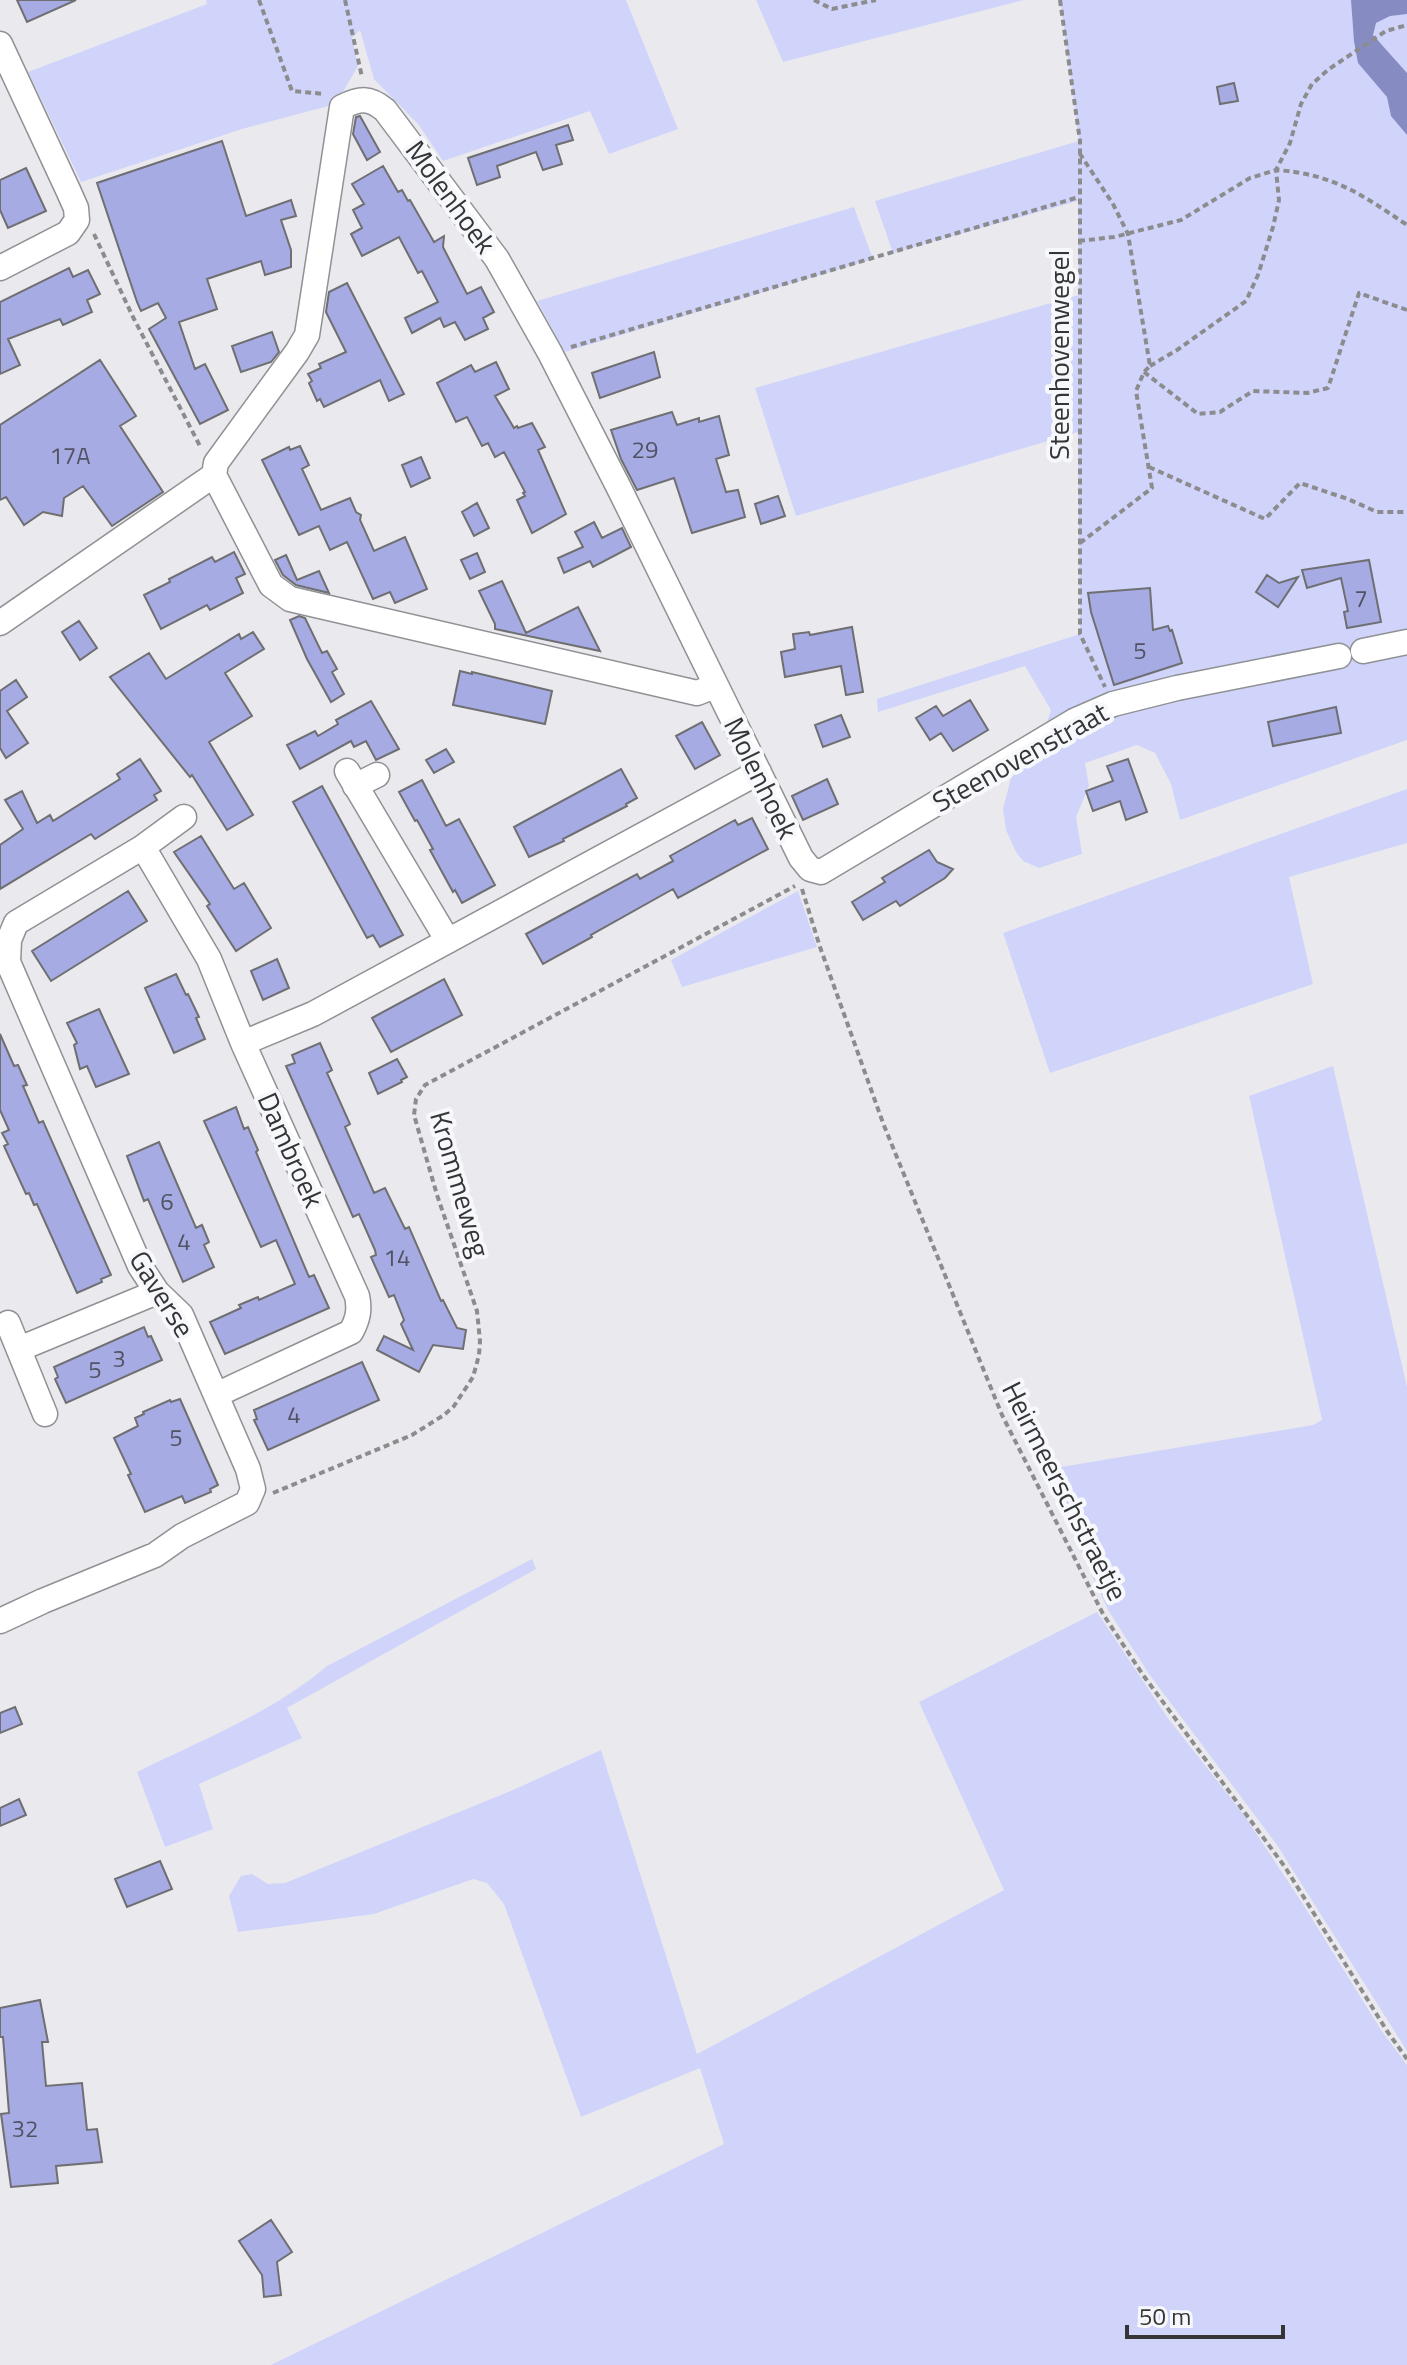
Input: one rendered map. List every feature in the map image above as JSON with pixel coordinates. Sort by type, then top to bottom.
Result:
[{"type":"street","points":[[0,44],[76,208],[72,226],[0,268]]},
{"type":"street","name":"Molenhoek","points":[[358,101],[374,101],[395,122],[497,259],[550,353],[620,490],[801,858],[804,876]]},
{"type":"street","points":[[0,623],[214,475],[216,463],[307,335],[342,107],[358,101]]},
{"type":"street","name":"Molenhoek","points":[[214,475],[271,585],[290,599],[697,693],[715,686]]},
{"type":"street","name":"Steenovenstraat","points":[[804,876],[821,872],[1074,721],[1113,704],[1177,688],[1407,642]]},
{"type":"street","points":[[143,847],[209,959],[243,1043],[313,1014],[759,772]]},
{"type":"street","points":[[377,775],[351,778],[448,941]]},
{"type":"street","name":"Gaverse","points":[[184,817],[143,847],[16,923],[9,940],[8,962],[140,1266],[157,1292],[181,1315],[248,1469],[253,1489],[247,1503]]},
{"type":"street","name":"Dambroek","points":[[216,1395],[351,1332],[357,1322],[359,1308],[357,1296],[243,1043]]},
{"type":"street","points":[[19,1349],[157,1292]]},
{"type":"street","points":[[8,1323],[45,1414]]},
{"type":"street","points":[[0,1621],[155,1555],[182,1536],[247,1503]]},
{"type":"path","points":[[259,0],[292,91],[347,95],[358,101],[361,65],[345,0]]},
{"type":"path","points":[[814,0],[832,9],[876,0]]},
{"type":"path","name":"Steenhovenwegel","points":[[1060,0],[1080,141],[1080,634],[1113,704]]},
{"type":"path","points":[[1080,543],[1152,488],[1136,391],[1144,372],[1246,301],[1273,227],[1279,200],[1276,170],[1290,143],[1306,93],[1312,84],[1348,56],[1386,31],[1407,25]]},
{"type":"path","points":[[1079,153],[1113,204],[1128,234],[1150,366]]},
{"type":"path","points":[[1079,241],[1128,234],[1181,220],[1250,178],[1276,170],[1301,172],[1334,181],[1359,192],[1407,225]]},
{"type":"path","points":[[550,353],[1079,197]]},
{"type":"path","points":[[72,226],[91,227],[214,475]]},
{"type":"path","points":[[1144,372],[1198,414],[1220,412],[1253,391],[1307,393],[1328,388],[1359,293],[1407,310]]},
{"type":"path","points":[[1149,467],[1265,519],[1300,483],[1377,512],[1407,512]]},
{"type":"path","name":"Krommeweg","points":[[247,1503],[412,1435],[454,1406],[473,1377],[480,1341],[477,1311],[437,1195],[414,1115],[416,1099],[425,1085],[804,876]]},
{"type":"path","name":"Heirmeerschstraetje","points":[[804,876],[802,889],[820,947],[883,1123],[1002,1415],[1096,1601],[1143,1675],[1285,1867],[1407,2059]]},
{"type":"shaded area","points":[[206,0],[626,0],[678,129],[609,154],[590,111],[443,161],[418,124],[374,79],[360,30],[352,38],[358,66],[336,104],[242,129],[81,182],[28,72],[207,4]]},
{"type":"shaded area","points":[[756,0],[1024,0],[783,62]]},
{"type":"shaded area","points":[[1060,0],[1407,0],[1407,740],[1180,820],[1171,784],[1155,753],[1137,745],[1085,763],[1089,786],[1076,817],[1082,854],[1039,868],[1023,861],[1016,852],[1006,830],[1003,809],[1011,778],[1038,749],[1051,710],[1025,666],[878,712],[877,699],[1080,634],[1078,432],[796,516],[755,388],[1079,295],[1078,201],[893,253],[875,201],[1079,141]]},
{"type":"shaded area","points":[[1351,0],[1407,0],[1407,14],[1390,16],[1376,23],[1373,35],[1407,73],[1407,135],[1391,116],[1387,97],[1358,63]]},
{"type":"shaded area","points":[[854,207],[873,259],[565,352],[537,301]]},
{"type":"shaded area","points":[[1407,789],[1407,843],[1289,877],[1313,984],[1050,1073],[1003,933]]},
{"type":"shaded area","points":[[798,891],[817,947],[682,987],[671,960]]},
{"type":"shaded area","points":[[1333,1066],[1407,1387],[1407,2051],[1277,1845],[1149,1674],[1108,1610],[1043,1470],[1313,1425],[1322,1420],[1249,1096]]},
{"type":"shaded area","points":[[532,1559],[536,1569],[287,1708],[302,1738],[199,1784],[213,1829],[165,1847],[137,1772],[260,1712],[327,1666]]},
{"type":"shaded area","points":[[1097,1612],[1167,1717],[1244,1815],[1381,2030],[1407,2065],[1407,2365],[271,2365],[724,2144],[700,2068],[581,2117],[504,1904],[487,1883],[473,1879],[374,1914],[238,1932],[229,1896],[241,1876],[252,1874],[268,1884],[285,1883],[513,1790],[601,1750],[697,2054],[1004,1890],[919,1702]]},
{"type":"building","points":[[17,0],[76,0],[27,22]]},
{"type":"building","points":[[1234,83],[1238,101],[1220,104],[1217,87]]},
{"type":"building","points":[[360,116],[380,152],[367,160],[353,134],[356,117]]},
{"type":"building","points":[[568,125],[573,140],[556,145],[562,164],[543,170],[536,152],[497,166],[500,177],[477,185],[468,158]]},
{"type":"building","points":[[222,141],[246,216],[291,200],[296,216],[281,220],[291,250],[291,267],[265,275],[261,261],[207,279],[217,309],[179,322],[195,369],[205,364],[228,410],[200,424],[149,329],[166,318],[158,303],[141,311],[97,183]]},
{"type":"building","points":[[383,166],[398,192],[402,190],[410,200],[434,242],[444,236],[443,247],[467,294],[481,287],[494,312],[483,318],[488,329],[465,340],[455,322],[444,327],[440,318],[412,333],[405,318],[438,302],[422,271],[418,273],[399,237],[362,256],[351,234],[362,228],[353,210],[364,204],[352,184]]},
{"type":"building","points":[[26,168],[46,211],[8,228],[0,210],[0,180]]},
{"type":"building","points":[[69,268],[73,277],[88,270],[100,294],[87,300],[92,312],[63,325],[60,319],[8,339],[20,365],[0,374],[0,302]]},
{"type":"building","points":[[347,283],[404,394],[389,401],[380,380],[324,407],[320,399],[317,401],[308,374],[321,368],[319,364],[346,352],[326,312],[329,292]]},
{"type":"building","points":[[272,332],[279,352],[271,362],[241,372],[232,346]]},
{"type":"building","points":[[654,352],[660,377],[600,398],[592,373]]},
{"type":"building","points":[[100,360],[136,416],[120,426],[163,492],[112,526],[83,486],[64,498],[62,516],[43,512],[24,525],[6,497],[0,500],[0,425]]},
{"type":"building","points":[[496,362],[509,389],[495,396],[514,428],[532,423],[545,447],[538,450],[566,514],[532,533],[517,500],[525,496],[525,492],[504,452],[495,457],[488,443],[482,446],[467,417],[456,422],[437,383],[471,365],[475,372]]},
{"type":"building","points":[[672,412],[677,425],[719,416],[729,455],[716,459],[726,492],[738,490],[745,517],[692,533],[674,478],[637,490],[611,430]]},
{"type":"building","points":[[300,446],[309,465],[302,469],[321,510],[350,498],[356,512],[361,515],[360,520],[374,551],[405,537],[427,589],[395,603],[390,592],[373,599],[347,542],[330,550],[319,526],[299,535],[262,460],[289,447],[290,450]]},
{"type":"building","points":[[421,457],[430,478],[411,487],[402,465]]},
{"type":"building","points":[[778,496],[785,516],[761,524],[755,504]]},
{"type":"building","points":[[477,503],[489,528],[474,536],[462,512]]},
{"type":"building","points":[[594,522],[602,538],[622,528],[631,547],[593,567],[590,561],[564,573],[558,558],[583,547],[575,532]]},
{"type":"building","points":[[234,552],[245,574],[236,578],[243,593],[210,610],[207,605],[161,629],[144,595],[212,557],[215,562]]},
{"type":"building","points":[[477,553],[485,572],[470,579],[461,560]]},
{"type":"building","points":[[286,555],[297,580],[319,571],[329,593],[296,585],[283,575],[275,560]]},
{"type":"building","points":[[1369,560],[1381,622],[1347,628],[1344,612],[1348,611],[1341,578],[1307,588],[1302,570]]},
{"type":"building","points":[[1267,575],[1279,583],[1298,577],[1278,607],[1256,592]]},
{"type":"building","points":[[502,581],[526,633],[578,607],[600,651],[495,629],[479,591]]},
{"type":"building","points":[[1150,588],[1153,630],[1168,626],[1172,630],[1182,663],[1114,685],[1088,593]]},
{"type":"building","points":[[299,616],[305,618],[322,653],[327,651],[337,669],[332,672],[344,694],[331,702],[290,620]]},
{"type":"building","points":[[79,621],[97,648],[80,660],[62,632]]},
{"type":"building","points":[[852,627],[863,692],[846,695],[841,666],[785,677],[781,652],[795,649],[793,634],[809,632],[810,635]]},
{"type":"building","points":[[253,632],[264,649],[225,673],[252,716],[209,742],[253,815],[227,830],[192,775],[190,777],[110,677],[149,653],[166,679],[239,634],[241,639]]},
{"type":"building","points":[[460,671],[552,691],[545,724],[453,705]]},
{"type":"building","points":[[16,680],[27,697],[7,711],[28,743],[6,758],[0,748],[0,691]]},
{"type":"building","points":[[970,700],[988,730],[953,751],[941,733],[930,740],[916,718],[936,706],[943,716]]},
{"type":"building","points":[[371,701],[399,749],[376,760],[366,741],[354,747],[351,741],[300,769],[287,745],[315,731],[318,736],[338,724],[336,720]]},
{"type":"building","points":[[1336,707],[1341,733],[1273,746],[1268,722]]},
{"type":"building","points":[[841,715],[850,737],[823,747],[815,725]]},
{"type":"building","points":[[702,722],[720,755],[695,769],[676,736]]},
{"type":"building","points":[[446,749],[454,762],[434,773],[426,760]]},
{"type":"building","points":[[140,759],[161,791],[154,795],[157,800],[95,839],[91,834],[0,889],[0,845],[23,829],[5,800],[22,791],[37,823],[50,815],[53,821],[120,779],[117,774]]},
{"type":"building","points":[[1128,759],[1147,812],[1126,820],[1120,801],[1093,811],[1086,791],[1113,781],[1107,766]]},
{"type":"building","points":[[621,769],[637,798],[564,841],[529,857],[514,827]]},
{"type":"building","points":[[827,779],[838,804],[803,820],[792,796]]},
{"type":"building","points":[[422,780],[446,826],[459,819],[495,885],[462,903],[399,792]]},
{"type":"building","points":[[322,786],[403,935],[380,947],[373,935],[367,938],[293,802]]},
{"type":"building","points":[[752,818],[768,849],[678,898],[673,889],[543,964],[526,934],[637,874],[640,879],[673,861],[670,856],[735,820],[738,825]]},
{"type":"building","points":[[201,836],[234,889],[244,883],[271,928],[236,951],[207,906],[210,904],[174,852]]},
{"type":"building","points":[[929,850],[937,862],[953,869],[945,878],[900,906],[896,901],[863,920],[852,902],[885,882],[882,878]]},
{"type":"building","points":[[128,891],[147,921],[51,981],[32,951]]},
{"type":"building","points":[[277,959],[289,988],[263,1000],[251,971]]},
{"type":"building","points":[[176,974],[199,1017],[196,1018],[205,1039],[174,1053],[145,988]]},
{"type":"building","points":[[444,979],[462,1015],[391,1052],[372,1018]]},
{"type":"building","points":[[99,1009],[129,1074],[96,1087],[87,1066],[80,1069],[74,1045],[77,1043],[67,1023]]},
{"type":"building","points":[[0,1034],[14,1066],[18,1065],[27,1085],[23,1086],[39,1123],[43,1121],[111,1275],[77,1293],[37,1204],[34,1205],[29,1193],[26,1194],[4,1146],[8,1144],[2,1133],[9,1130],[0,1110]]},
{"type":"building","points":[[320,1043],[332,1070],[327,1073],[350,1124],[345,1127],[374,1193],[385,1188],[405,1229],[409,1227],[441,1301],[457,1328],[466,1330],[463,1349],[433,1345],[419,1372],[377,1350],[384,1336],[413,1350],[401,1324],[404,1320],[394,1295],[389,1297],[371,1257],[376,1255],[375,1250],[359,1214],[353,1217],[286,1066],[295,1063],[292,1055]]},
{"type":"building","points":[[397,1059],[407,1077],[378,1094],[369,1073]]},
{"type":"building","points":[[236,1107],[244,1129],[248,1127],[258,1150],[256,1152],[309,1277],[314,1275],[329,1308],[225,1354],[210,1322],[241,1308],[239,1305],[295,1284],[276,1240],[261,1247],[204,1121]]},
{"type":"building","points":[[159,1142],[196,1228],[202,1225],[209,1242],[204,1245],[214,1267],[183,1282],[148,1199],[144,1201],[127,1156]]},
{"type":"building","points":[[144,1327],[162,1360],[66,1403],[55,1379],[58,1377],[54,1367]]},
{"type":"building","points":[[362,1362],[379,1400],[268,1450],[254,1420],[257,1419],[254,1410]]},
{"type":"building","points":[[180,1399],[218,1485],[210,1489],[211,1492],[185,1503],[182,1496],[145,1512],[114,1438],[138,1426],[135,1418],[143,1412]]},
{"type":"building","points":[[15,1707],[22,1724],[0,1733],[0,1713]]},
{"type":"building","points":[[19,1799],[26,1815],[0,1826],[0,1808]]},
{"type":"building","points":[[160,1861],[172,1889],[127,1907],[115,1879]]},
{"type":"building","points":[[40,2000],[48,2042],[42,2042],[46,2086],[82,2083],[87,2130],[97,2129],[102,2162],[56,2166],[58,2183],[11,2187],[1,2114],[9,2113],[3,2037],[0,2037],[0,2008]]},
{"type":"building","points":[[271,2220],[292,2252],[277,2262],[281,2295],[264,2297],[262,2275],[239,2241]]}]
